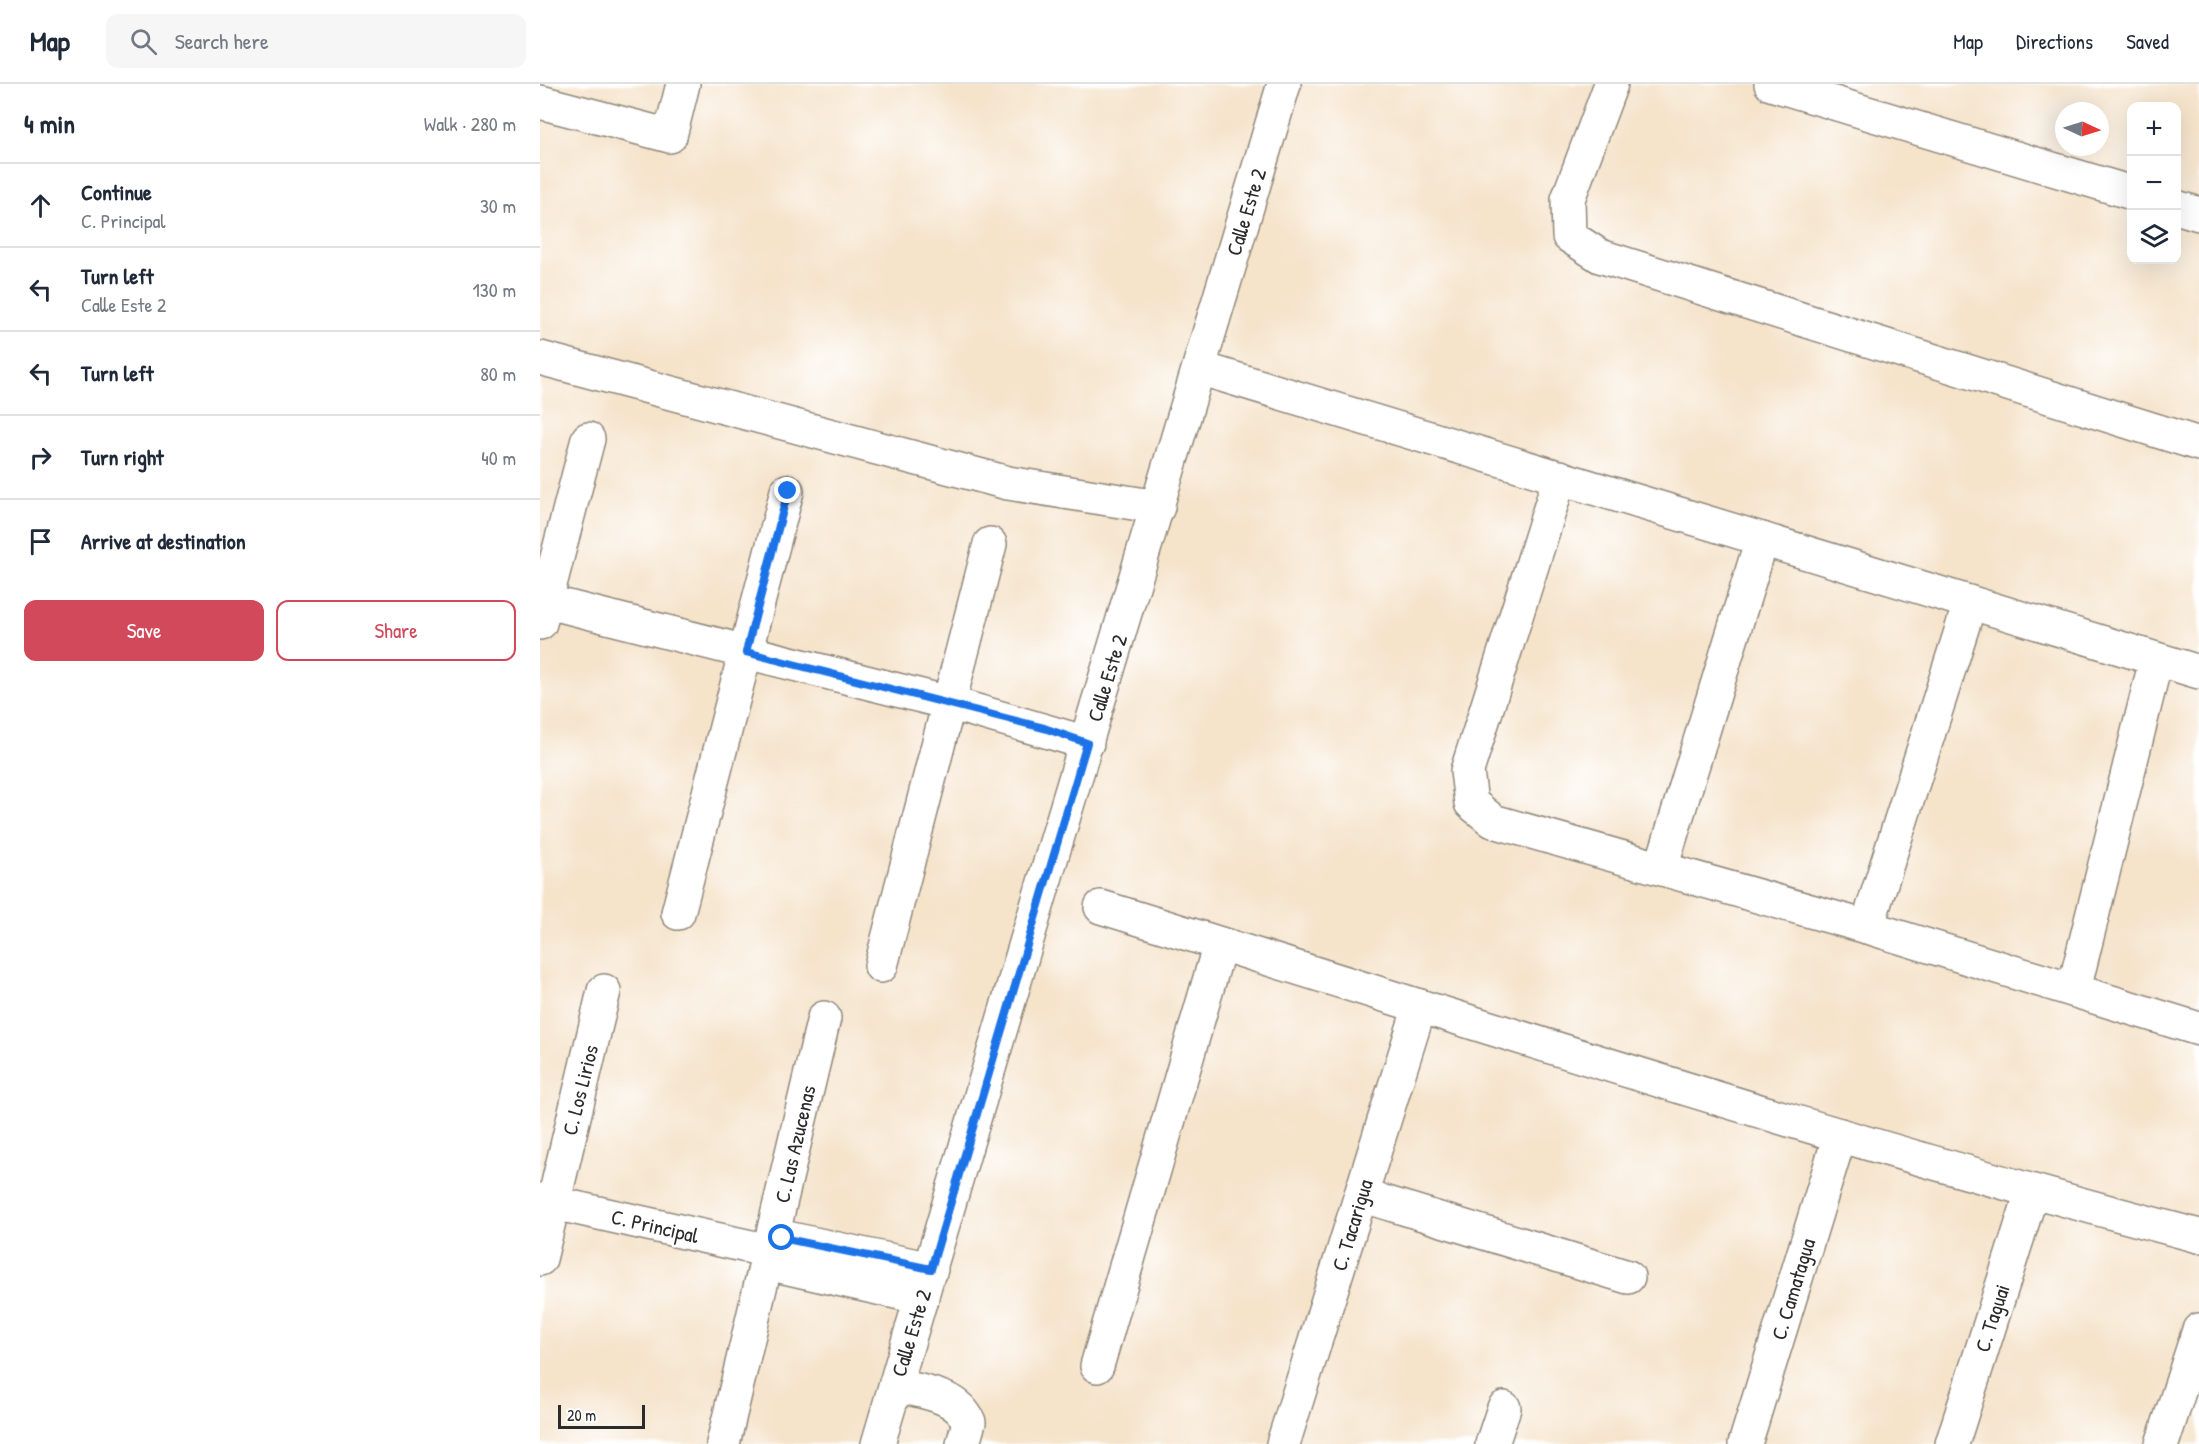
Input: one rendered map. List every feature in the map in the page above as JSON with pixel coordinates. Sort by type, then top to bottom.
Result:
[{"type":"street","points":[[540,102],[670,136],[683,84]]},
{"type":"street","name":"Calle Este 2","points":[[878,1444],[1284,84]]},
{"type":"street","points":[[1611,84],[1568,200],[1569,236],[1599,255],[2199,444]]},
{"type":"street","points":[[1771,84],[2127,192]]},
{"type":"street","points":[[2181,209],[2199,214]]},
{"type":"street","points":[[540,358],[1008,483],[1158,507]]},
{"type":"street","points":[[1199,368],[2199,672]]},
{"type":"street","points":[[588,439],[542,608],[746,652],[949,703],[1087,743]]},
{"type":"street","points":[[1560,477],[1467,771],[1471,803],[1493,821],[1867,927],[2199,1029]]},
{"type":"street","points":[[678,913],[788,491]]},
{"type":"street","points":[[1661,868],[1762,539]]},
{"type":"street","points":[[881,966],[990,544]]},
{"type":"street","points":[[1867,927],[1970,603]]},
{"type":"street","points":[[2074,989],[2156,660]]},
{"type":"street","points":[[1101,907],[1840,1135],[2032,1192],[2199,1236]]},
{"type":"street","points":[[1097,1366],[1220,944]]},
{"type":"street","name":"C. Los Lirios","points":[[540,1259],[547,1201],[604,991]]},
{"type":"street","name":"C. Tacarigua","points":[[1283,1444],[1420,1006]]},
{"type":"street","name":"C. Las Azucenas","points":[[723,1444],[824,1018]]},
{"type":"street","name":"C. Camatagua","points":[[1745,1444],[1840,1135]]},
{"type":"street","name":"C. Taguai","points":[[1952,1444],[2032,1192]]},
{"type":"street","points":[[1361,1195],[1628,1277]]},
{"type":"street","name":"C. Principal","points":[[547,1201],[769,1251]]},
{"type":"street","points":[[769,1251],[782,1238],[926,1283]]},
{"type":"street","points":[[2162,1444],[2199,1330]]},
{"type":"street","points":[[896,1385],[951,1401],[963,1409],[969,1422],[963,1444]]},
{"type":"street","points":[[1492,1444],[1504,1408]]},
{"type":"route","points":[[782,1238],[931,1269],[1087,743],[1044,728],[746,652],[788,491]]}]
